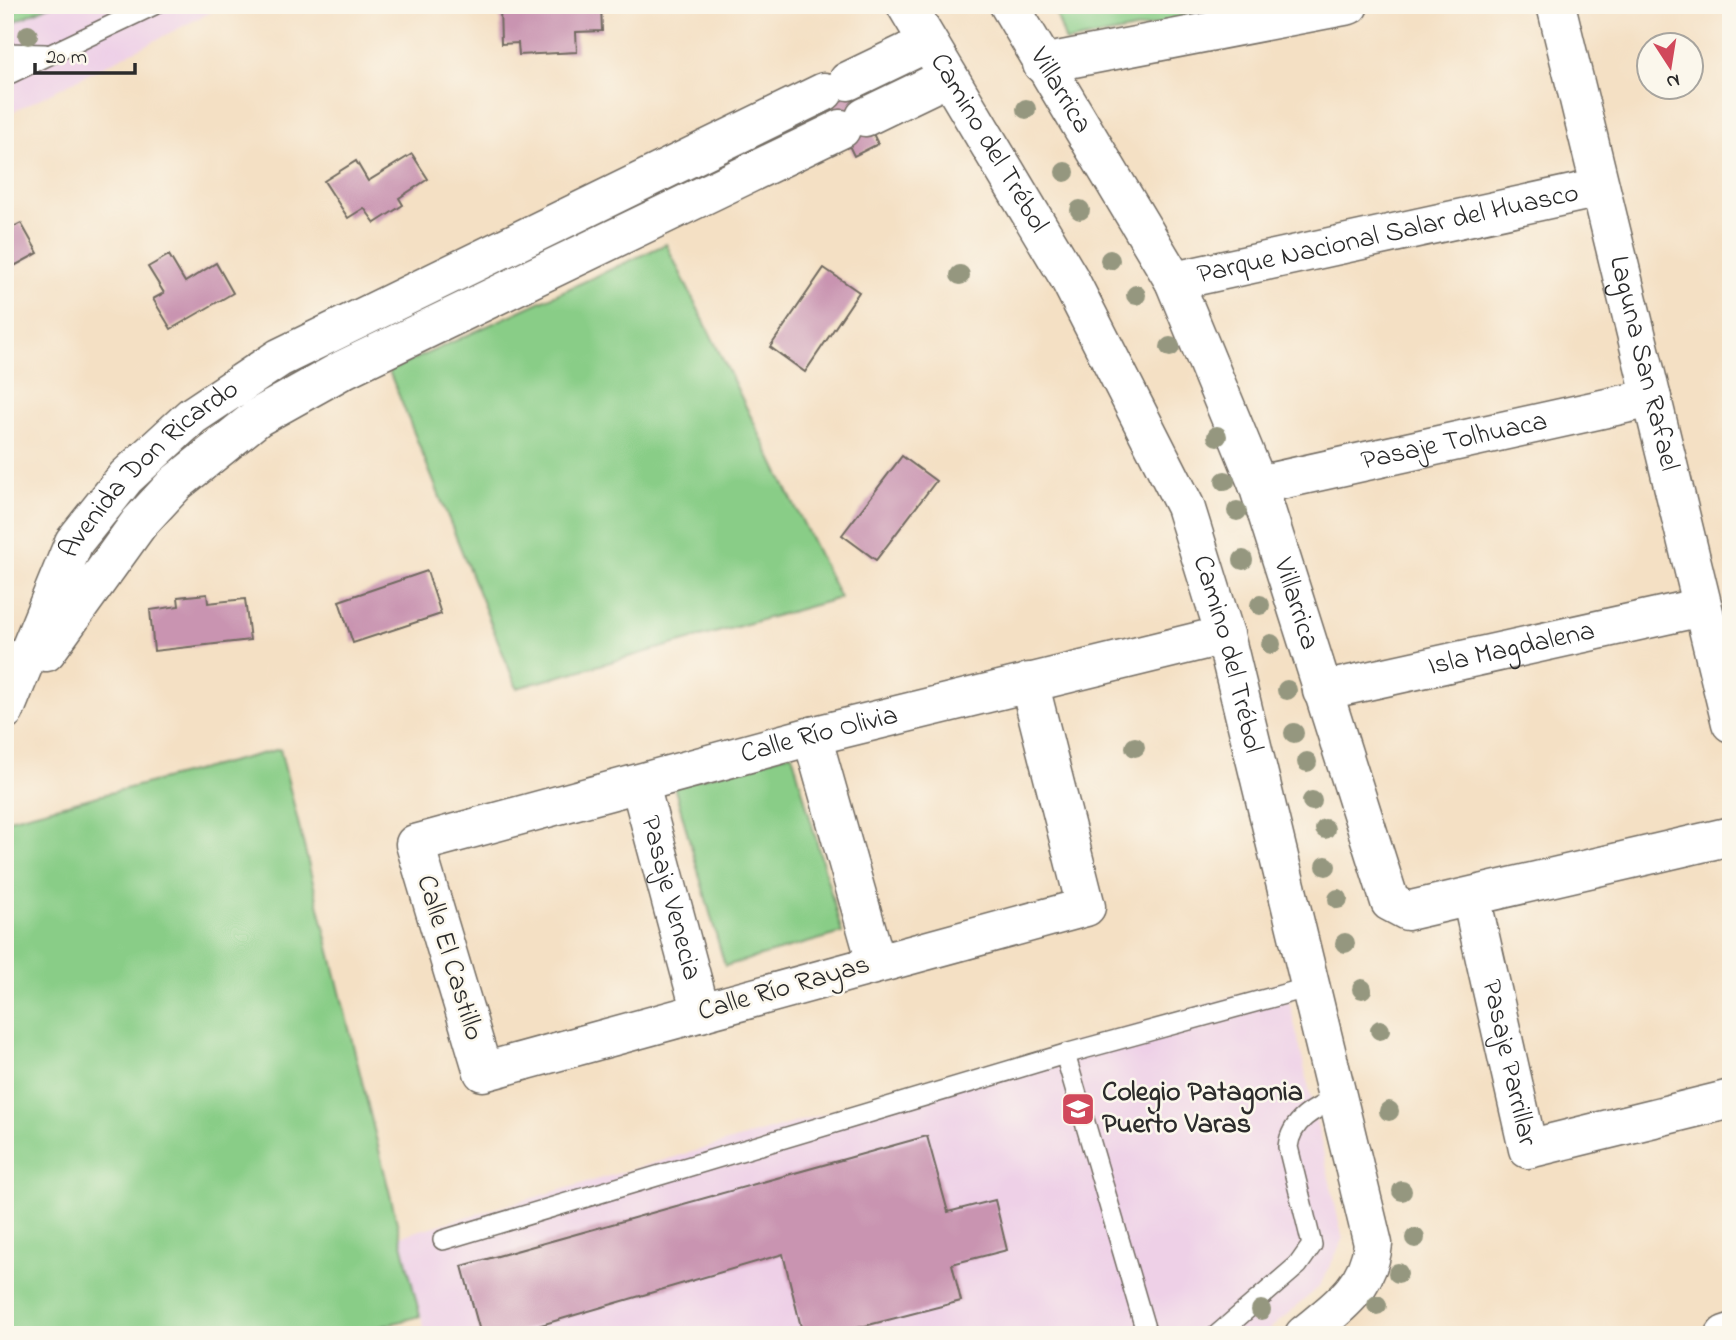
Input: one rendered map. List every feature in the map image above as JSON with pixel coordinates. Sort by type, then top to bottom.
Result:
[{"type":"street","name":"Camino del Trébol","points":[[906,5],[1069,278],[1185,506],[1225,635],[1371,1228],[1372,1258],[1354,1293],[1304,1335]]},
{"type":"street","name":"Villarrica","points":[[1009,5],[1041,64],[1174,281],[1258,485],[1390,902],[1407,911],[1731,836]]},
{"type":"street","points":[[1041,64],[1349,5]]},
{"type":"street","name":"Laguna San Rafael","points":[[1556,5],[1702,607],[1725,673],[1731,723]]},
{"type":"street","name":"Avenida Don Ricardo","points":[[5,711],[74,542],[126,477],[192,416],[234,385],[279,358],[380,308],[927,43]]},
{"type":"street","name":"Avenida Don Ricardo","points":[[5,711],[105,567],[139,523],[176,483],[257,417],[300,391],[948,77]]},
{"type":"street","name":"Parque Nacional Salar del Huasco","points":[[1174,281],[1600,188]]},
{"type":"street","points":[[592,206],[611,240]]},
{"type":"street","points":[[380,308],[400,342]]},
{"type":"street","name":"Pasaje Tolhuaca","points":[[1258,485],[1651,398]]},
{"type":"street","name":"Isla Magdalena","points":[[1322,691],[1702,607]]},
{"type":"street","name":"Calle Río Olivia","points":[[415,844],[640,785],[812,736],[1225,635]]},
{"type":"street","name":"Calle Río Rayas","points":[[483,1072],[876,962],[1086,907],[1029,682]]},
{"type":"street","points":[[812,736],[876,962]]},
{"type":"street","name":"Pasaje Venecia","points":[[640,785],[701,1013]]},
{"type":"street","name":"Calle El Castillo","points":[[415,844],[483,1072]]},
{"type":"street","name":"Pasaje Parrillar","points":[[1471,897],[1528,1149],[1731,1099]]},
{"type":"street","points":[[1725,1335],[1731,1333]]},
{"type":"lane","points":[[5,76],[153,5]]},
{"type":"lane","points":[[5,53],[50,55]]},
{"type":"lane","points":[[443,1240],[1065,1054],[1310,987]]},
{"type":"lane","points":[[1065,1054],[1147,1335]]},
{"type":"lane","points":[[1217,1335],[1298,1265],[1312,1245],[1288,1147],[1290,1131],[1311,1110],[1337,1098]]},
{"type":"shaded area","points":[[5,5],[225,5],[5,116]]},
{"type":"shaded area","name":"Colegio Patagonia Puerto Varas","points":[[1285,982],[1343,1240],[1319,1287],[1263,1335],[426,1335],[400,1236]]},
{"type":"green space","points":[[5,5],[51,5],[5,26]]},
{"type":"green space","points":[[1053,5],[1263,5],[1066,42]]},
{"type":"green space","points":[[666,244],[840,598],[517,688],[389,371]]},
{"type":"green space","points":[[280,749],[420,1316],[350,1335],[5,1335],[5,820]]},
{"type":"green space","points":[[792,753],[842,933],[725,966],[674,786]]},
{"type":"building","points":[[500,5],[601,5],[602,31],[576,32],[577,52],[519,55],[518,43],[501,44]]},
{"type":"building","points":[[844,73],[878,144],[854,156],[820,85]]},
{"type":"building","points":[[412,154],[428,179],[399,198],[403,205],[375,223],[364,208],[348,218],[324,181],[356,161],[368,181]]},
{"type":"building","points":[[21,223],[38,253],[5,271],[5,231]]},
{"type":"building","points":[[169,255],[185,282],[216,263],[233,293],[171,329],[153,299],[164,293],[148,267]]},
{"type":"building","points":[[824,268],[859,292],[805,372],[770,347]]},
{"type":"building","points":[[902,456],[936,481],[876,560],[842,535]]},
{"type":"building","points":[[427,571],[441,614],[353,643],[339,601]]},
{"type":"building","points":[[207,594],[208,603],[245,599],[250,640],[154,651],[150,610],[179,606],[178,597]]},
{"type":"building","points":[[927,1136],[948,1212],[995,1200],[1007,1250],[952,1264],[961,1301],[830,1335],[803,1335],[783,1254],[507,1335],[481,1335],[462,1266]]},
{"type":"place","name":"Colegio Patagonia Puerto Varas","points":[[1078,1109]]}]
